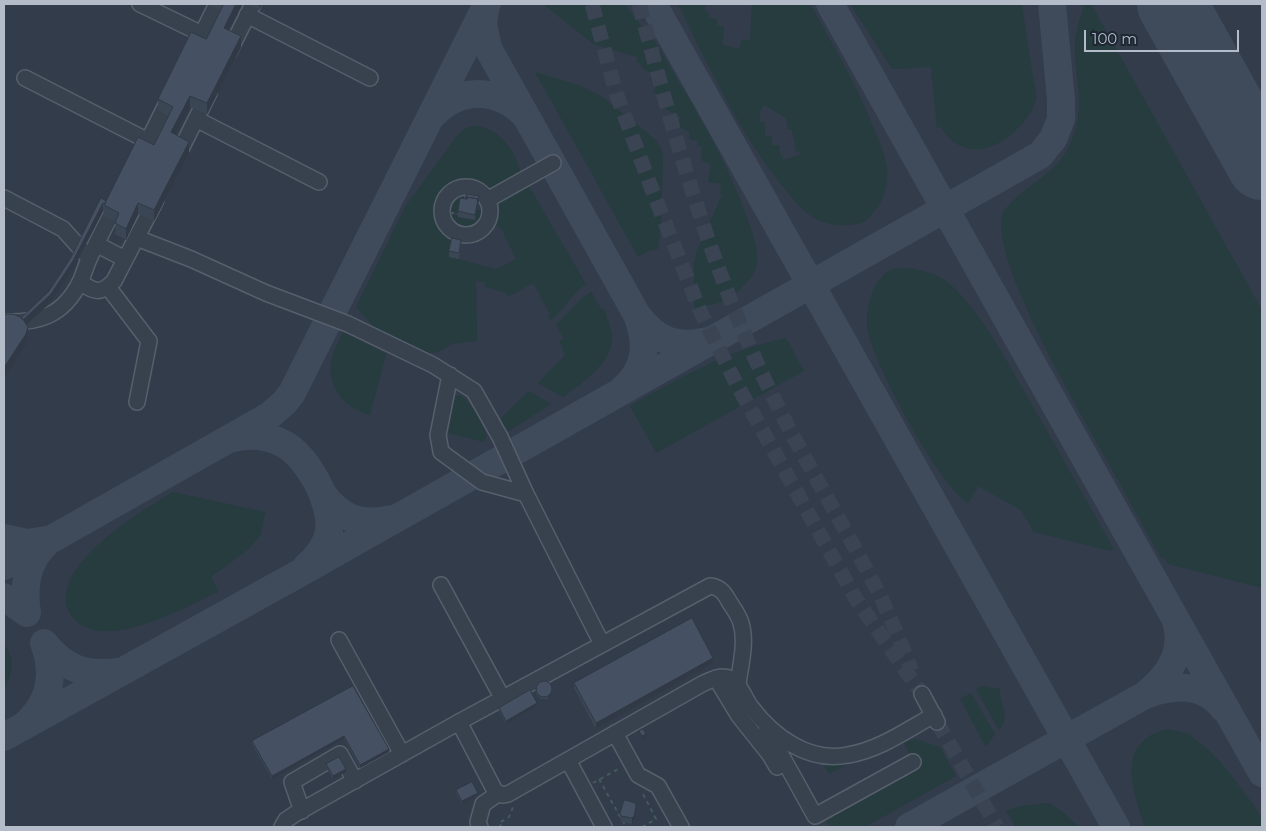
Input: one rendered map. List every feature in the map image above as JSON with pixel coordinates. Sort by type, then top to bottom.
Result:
[{"type":"street","points":[[140,4],[202,34]]},
{"type":"street","points":[[185,67],[217,4]]},
{"type":"street","points":[[171,170],[250,10],[370,78]]},
{"type":"street","points":[[25,78],[148,141]]},
{"type":"street","points":[[131,176],[177,83]]},
{"type":"street","points":[[196,119],[319,182]]},
{"type":"street","points":[[487,200],[553,163]]},
{"type":"street","points":[[80,282],[97,291],[108,288],[114,281],[137,238],[162,187]]},
{"type":"street","points":[[468,187],[479,191],[487,200],[489,204],[486,222],[480,231],[470,235],[459,234],[451,230],[446,224],[442,210],[444,202],[453,191],[468,187]]},
{"type":"street","points":[[4,322],[26,322],[42,319],[54,313],[69,299],[80,282],[96,244],[122,193]]},
{"type":"street","points":[[4,198],[63,229],[90,258]]},
{"type":"street","points":[[137,238],[191,259],[266,293],[348,324],[450,375],[474,392],[500,437],[526,494],[602,644]]},
{"type":"street","points":[[96,244],[125,259]]},
{"type":"street","points":[[108,288],[149,340],[138,402]]},
{"type":"street","points":[[450,375],[438,435],[441,452],[482,482],[526,494]]},
{"type":"street","points":[[441,584],[503,699]]},
{"type":"street","points":[[282,827],[286,820],[402,754],[710,586],[715,586],[725,594],[742,628],[743,649],[738,686]]},
{"type":"street","points":[[339,640],[402,754]]},
{"type":"street","points":[[719,678],[732,685],[750,715],[774,742],[816,816],[913,762]]},
{"type":"street","points":[[719,678],[740,716],[770,755],[793,794]]},
{"type":"street","points":[[480,827],[478,822],[483,804],[505,797],[702,684],[719,678],[730,678],[738,686],[764,724],[783,740],[799,749],[822,755],[847,756],[871,748],[936,718],[922,694]]},
{"type":"street","points":[[459,722],[494,791],[505,797]]},
{"type":"street","points":[[615,733],[638,775],[658,786],[681,827]]},
{"type":"street","points":[[302,811],[292,782],[340,754],[355,781]]},
{"type":"street","points":[[564,762],[584,788],[604,827]]},
{"type":"street","points":[[564,762],[576,789],[598,827]]},
{"type":"path","points":[[464,204],[468,187]]},
{"type":"path","points":[[442,210],[458,214]]},
{"type":"path","points":[[584,788],[626,764]]},
{"type":"path","points":[[599,779],[626,827]]},
{"type":"path","points":[[638,786],[656,819],[642,827]]},
{"type":"path","points":[[505,797],[513,807],[509,817],[499,823],[500,827],[506,827]]},
{"type":"shaded area","points":[[4,4],[1262,4],[1262,827],[4,827]]},
{"type":"green space","points":[[543,4],[625,4],[651,39],[653,38],[720,155],[742,205],[756,245],[757,262],[754,273],[729,298],[711,305],[694,308],[694,263],[697,251],[722,195],[720,193],[721,184],[708,182],[711,164],[702,161],[702,147],[697,145],[697,141],[689,139],[689,132],[676,125],[681,117],[665,109],[669,101],[653,92],[657,84],[650,80],[652,73],[641,68],[641,64],[637,62],[637,57],[593,44]]},
{"type":"green space","points":[[678,4],[706,4],[704,10],[709,13],[708,17],[717,20],[717,25],[724,27],[722,45],[739,49],[742,40],[750,40],[752,4],[810,4],[860,97],[885,158],[887,173],[885,189],[880,204],[868,219],[863,222],[847,225],[826,223],[813,217],[798,204],[768,168],[739,123]],"holes":[[[764,105],[786,118],[788,130],[792,130],[796,152],[799,151],[800,155],[783,160],[779,145],[772,145],[772,136],[765,136],[765,122],[760,122],[760,112]]]},
{"type":"green space","points":[[850,4],[1022,4],[1036,93],[1035,103],[1031,111],[1018,128],[999,143],[978,149],[958,145],[949,138],[941,127],[937,128],[931,67],[892,69]]},
{"type":"green space","points":[[1091,4],[1262,310],[1262,588],[1168,564],[1164,557],[1161,558],[1056,369],[1021,296],[1008,262],[1002,234],[1003,213],[1017,197],[1062,158],[1077,123],[1079,98],[1075,41],[1084,5]]},
{"type":"green space","points":[[535,72],[581,86],[601,96],[656,140],[662,151],[663,164],[658,249],[648,251],[638,257]]},
{"type":"green space","points":[[473,126],[489,130],[504,140],[518,163],[520,174],[493,191],[472,186],[462,186],[454,189],[444,198],[440,209],[440,218],[455,241],[450,257],[496,269],[516,259],[501,228],[492,223],[495,202],[524,184],[530,188],[586,284],[550,320],[548,316],[550,314],[533,283],[508,297],[506,293],[485,287],[484,282],[476,282],[477,341],[452,344],[438,352],[428,354],[379,333],[356,307],[405,207],[456,137],[464,129]]},
{"type":"green space","points":[[466,190],[459,213],[445,210],[447,202],[452,196]]},
{"type":"green space","points":[[477,210],[482,210],[480,224],[475,231],[470,233],[464,233],[454,228],[445,213],[475,220]]},
{"type":"green space","points":[[898,268],[909,268],[942,278],[962,297],[984,324],[1004,355],[1114,549],[1110,551],[1034,532],[1021,510],[978,486],[968,503],[955,492],[941,473],[925,450],[895,397],[873,349],[868,332],[868,308],[876,284],[889,271]]},
{"type":"green space","points":[[591,292],[601,309],[604,309],[608,320],[612,335],[611,348],[601,365],[563,397],[538,383],[565,355],[559,341],[564,339],[556,325],[576,304]]},
{"type":"green space","points":[[343,332],[386,354],[370,415],[347,403],[336,390],[333,382],[331,364]]},
{"type":"green space","points":[[786,338],[804,371],[656,453],[630,406],[686,375],[725,357]]},
{"type":"green space","points":[[529,391],[551,404],[509,431],[501,426],[502,417]]},
{"type":"green space","points":[[461,395],[473,409],[482,424],[487,436],[484,442],[448,433],[455,397]]},
{"type":"green space","points":[[173,492],[265,512],[261,534],[249,549],[211,577],[219,591],[193,604],[146,624],[115,631],[96,630],[77,622],[68,610],[66,593],[73,575],[102,541],[122,525]]},
{"type":"green space","points":[[4,644],[10,655],[12,666],[4,688]]},
{"type":"green space","points":[[983,686],[1000,689],[1004,719],[1000,729],[997,727],[976,689]]},
{"type":"green space","points":[[971,693],[995,734],[986,747],[960,699]]},
{"type":"green space","points":[[1168,729],[1189,734],[1212,753],[1255,807],[1262,818],[1262,827],[1145,827],[1133,782],[1132,768],[1134,755],[1140,744],[1151,735]]},
{"type":"green space","points":[[915,739],[940,747],[956,776],[865,827],[830,827],[826,821],[918,769],[904,743]]},
{"type":"green space","points":[[819,757],[851,762],[829,774]]},
{"type":"green space","points":[[1049,803],[1064,813],[1079,827],[1016,827],[1006,811],[1021,806]]},
{"type":"building","points":[[224,4],[236,4],[224,28],[241,36],[207,103],[190,96],[171,132],[189,142],[154,210],[138,203],[126,229],[115,223],[119,213],[104,205],[138,137],[154,145],[173,107],[158,99],[191,32],[206,39]]},
{"type":"building","points":[[467,194],[479,196],[478,202],[478,199],[467,197],[466,199]]},
{"type":"building","points":[[467,197],[478,199],[475,215],[458,211],[460,198],[467,199]]},
{"type":"building","points":[[101,198],[106,201],[105,204],[103,203],[73,261],[51,294],[23,320],[21,318],[49,291],[70,259]]},
{"type":"building","points":[[452,238],[461,240],[459,253],[449,251]]},
{"type":"building","points":[[4,314],[13,314],[22,318],[28,327],[26,334],[4,367]]},
{"type":"building","points":[[692,618],[713,658],[596,723],[574,683]]},
{"type":"building","points":[[541,681],[547,681],[552,686],[550,695],[541,697],[536,692],[536,686]]},
{"type":"building","points":[[353,686],[389,749],[360,765],[344,736],[272,776],[252,741]]},
{"type":"building","points":[[530,690],[537,703],[506,721],[499,708]]},
{"type":"building","points":[[643,729],[646,734],[642,736],[639,731]]},
{"type":"building","points":[[339,757],[346,769],[333,776],[326,764]]},
{"type":"building","points":[[472,782],[478,793],[462,801],[456,790]]},
{"type":"building","points":[[625,800],[635,803],[634,816],[632,818],[621,816],[620,813]]},
{"type":"taxiway","points":[[4,566],[269,416],[284,403],[292,393],[487,4]]},
{"type":"taxiway","points":[[653,4],[1116,827]]},
{"type":"taxiway","points":[[830,4],[1262,773]]},
{"type":"taxiway","points":[[4,737],[298,574],[1040,155],[1053,139],[1061,119],[1052,4]]},
{"type":"taxiway","points":[[485,11],[483,23],[488,48],[637,315],[651,331],[667,340],[685,344],[707,341]]},
{"type":"taxiway","points":[[432,116],[442,106],[454,100],[478,94],[502,99],[524,114]]},
{"type":"taxiway","points":[[624,388],[637,372],[643,354],[643,335],[637,315]]},
{"type":"taxiway","points":[[233,438],[258,436],[282,443],[300,458],[316,481],[327,507],[329,531],[321,550],[307,566]]},
{"type":"taxiway","points":[[322,493],[336,509],[352,518],[370,522],[392,519]]},
{"type":"taxiway","points":[[4,538],[27,543],[46,540]]},
{"type":"taxiway","points":[[4,597],[27,613],[25,593],[30,566],[47,542]]},
{"type":"taxiway","points":[[909,827],[1145,695],[1154,688],[1173,663],[1178,643],[1176,621]]},
{"type":"taxiway","points":[[28,722],[42,704],[49,685],[49,664],[44,643],[60,659],[76,669],[95,673],[118,672]]},
{"type":"taxiway","points":[[1145,695],[1166,689],[1187,688],[1207,694],[1223,708]]},
{"type":"runway","points":[[1172,4],[1262,165]]},
{"type":"tunnel","points":[[592,4],[616,93],[701,313],[736,383],[856,599],[922,694]]},
{"type":"tunnel","points":[[639,4],[690,186],[738,320],[784,419],[879,595],[912,671]]},
{"type":"tunnel","points":[[937,722],[997,827]]}]
